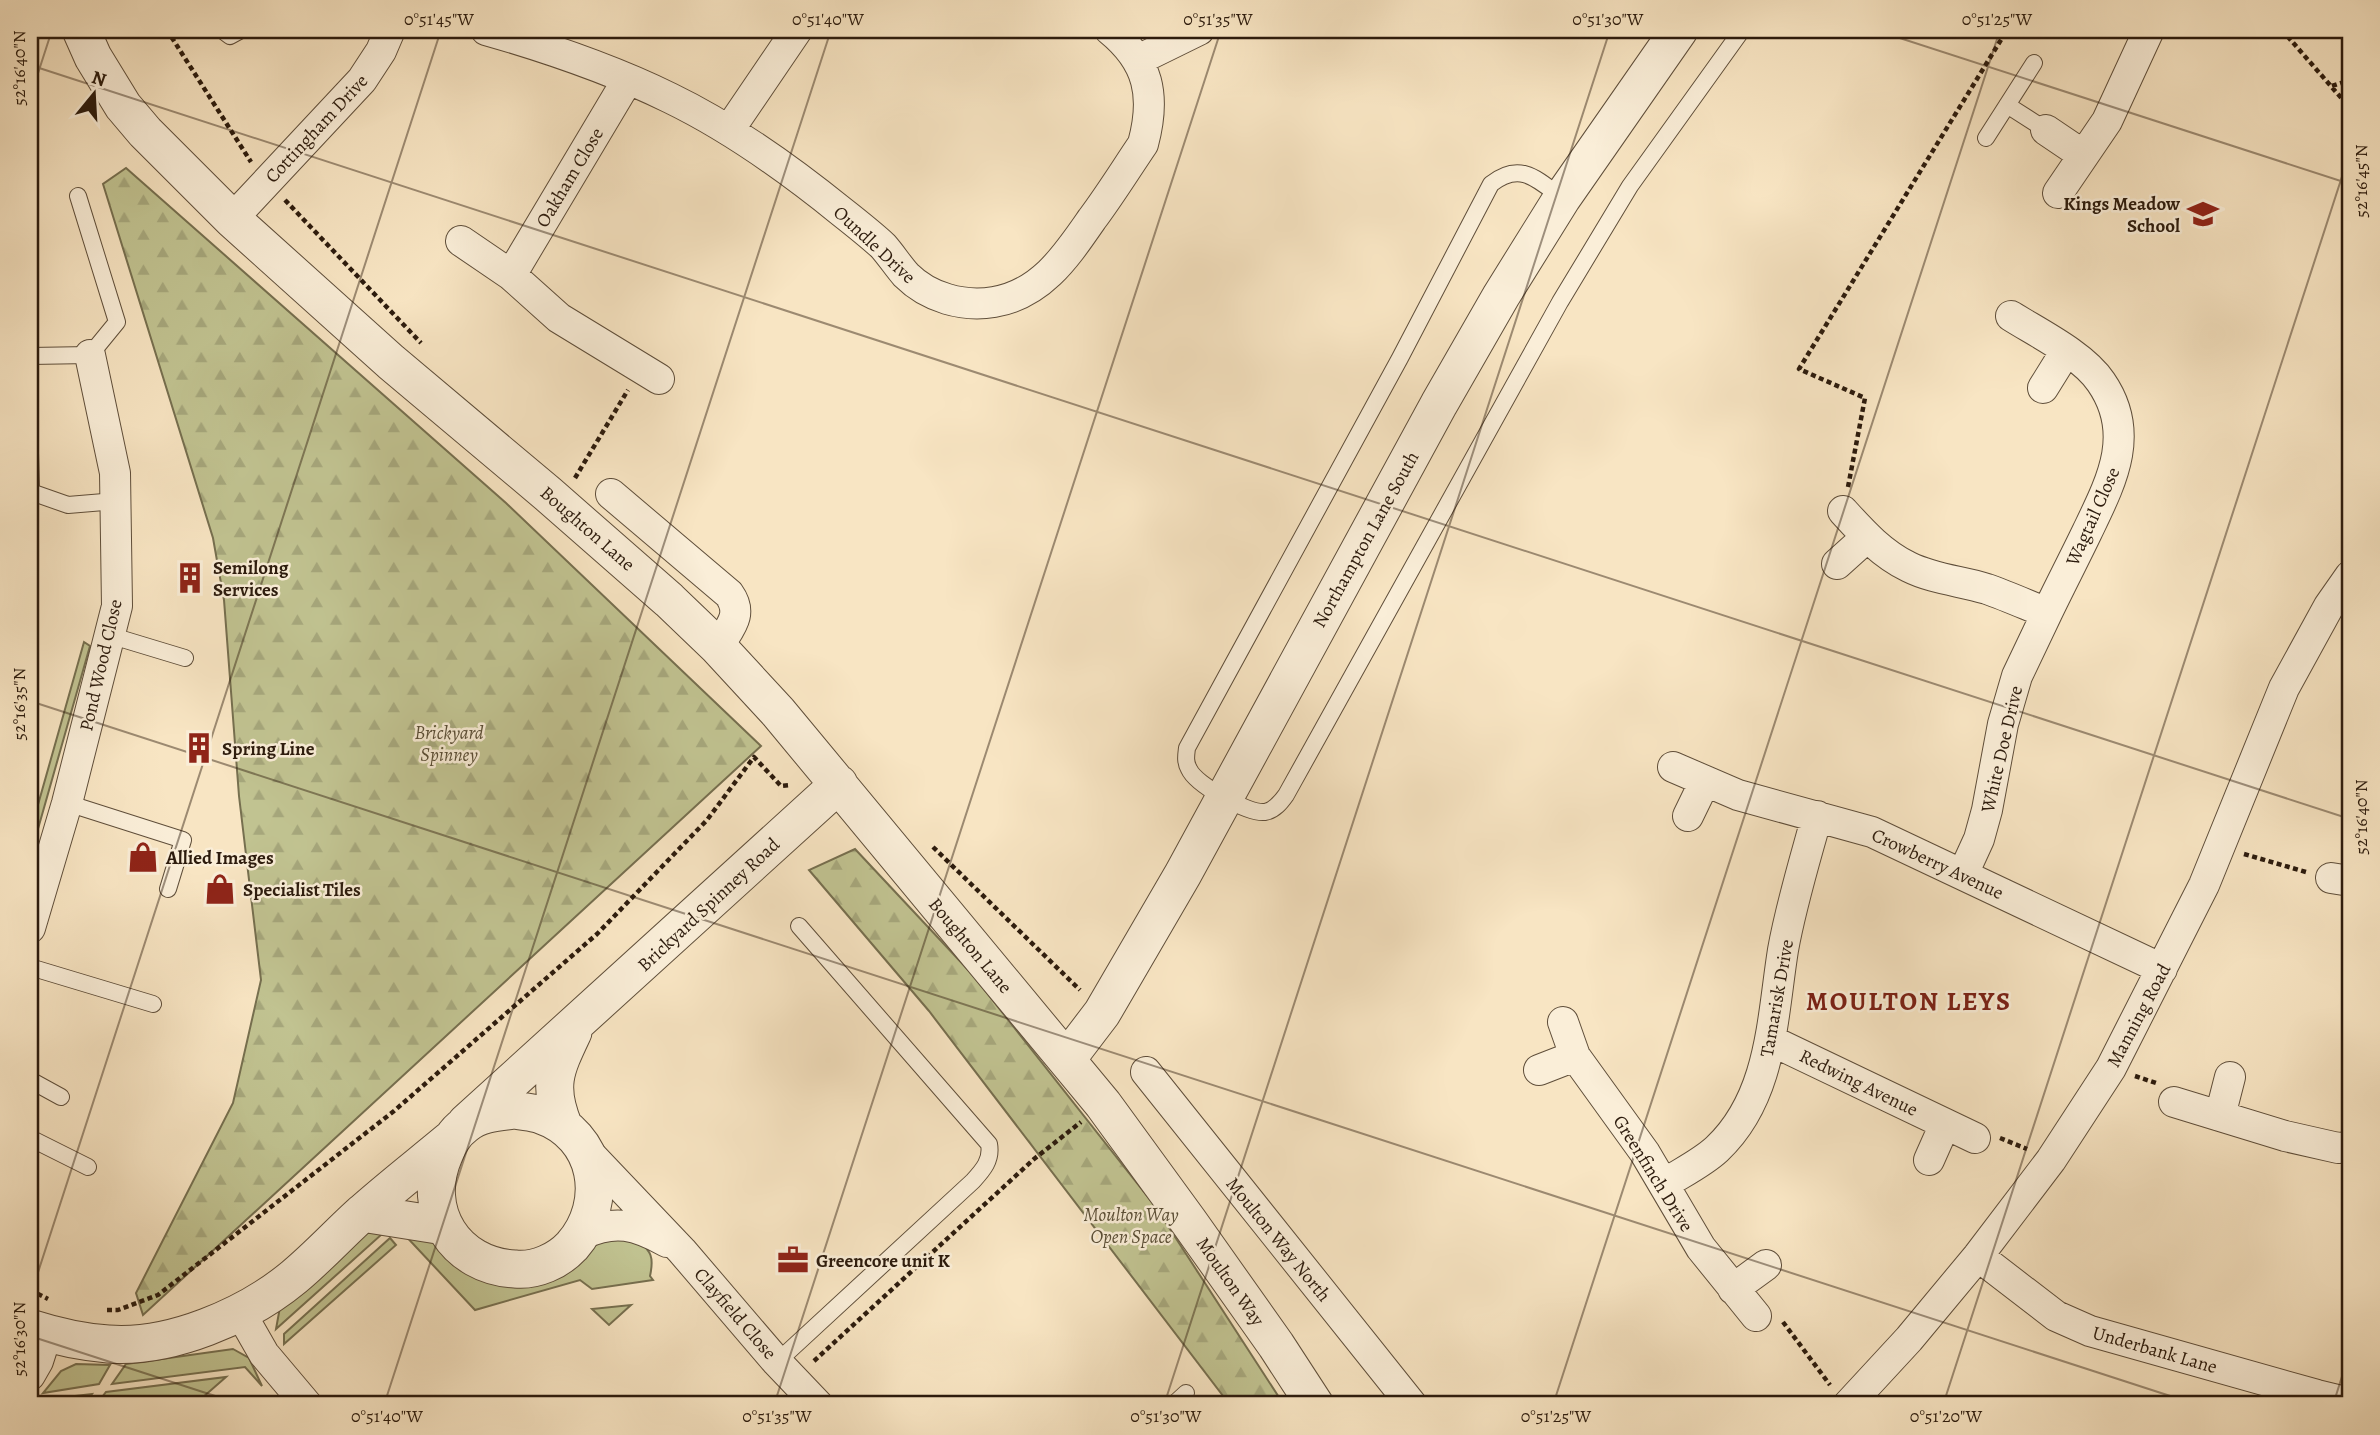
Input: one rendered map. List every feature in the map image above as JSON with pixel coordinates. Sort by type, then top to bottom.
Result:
[{"type":"street","name":"Boughton Lane","points":[[81,30],[93,57],[123,106],[145,132],[232,219],[391,362],[629,563],[718,647],[839,784],[1067,1059]]},
{"type":"street","name":"Cottingham Drive","points":[[232,219],[362,80],[381,51],[390,30]]},
{"type":"street","name":"Oundle Drive","points":[[486,30],[586,61],[672,98],[729,130],[778,162],[841,212],[883,247],[907,276],[931,293],[956,302],[996,302],[1040,283],[1063,262],[1143,144],[1149,124],[1150,102],[1146,77],[1138,60],[1125,43],[1110,30]]},
{"type":"street","points":[[729,130],[797,30]]},
{"type":"street","points":[[1138,60],[1199,30]]},
{"type":"street","name":"Northampton Lane South","points":[[1067,1059],[1102,1013],[1225,798],[1439,404],[1501,296],[1562,198],[1679,30]]},
{"type":"street","points":[[2059,193],[2107,121],[2149,30]]},
{"type":"street","name":"Oakham Close","points":[[511,275],[628,79]]},
{"type":"street","points":[[2046,130],[2083,155]]},
{"type":"street","points":[[461,241],[511,275],[559,318],[650,373]]},
{"type":"street","name":"Wagtail Close","points":[[2011,316],[2066,351],[2101,381],[2112,402],[2120,443],[2111,482],[2047,613]]},
{"type":"street","points":[[2043,388],[2066,351]]},
{"type":"street","name":"Pond Wood Close","points":[[30,928],[36,884],[67,803],[117,606],[115,473],[90,355]]},
{"type":"street","points":[[611,494],[735,602],[736,616],[718,647]]},
{"type":"street","points":[[1843,512],[1887,555],[1909,568],[1988,590],[2047,613]]},
{"type":"street","points":[[1837,564],[1867,537]]},
{"type":"street","name":"Manning Road","points":[[1842,1400],[1909,1339],[1978,1256],[2051,1160],[2111,1068],[2204,885],[2284,688],[2329,606],[2350,576]]},
{"type":"street","name":"White Doe Drive","points":[[1964,874],[1979,839],[1987,810],[2003,724],[2017,676],[2047,613]]},
{"type":"street","name":"Crowberry Avenue","points":[[1673,767],[1738,795],[1872,832],[2162,969]]},
{"type":"street","points":[[1688,816],[1705,781]]},
{"type":"street","name":"Brickyard Spinney Road","points":[[38,1331],[110,1344],[143,1343],[211,1325],[240,1312],[294,1277],[362,1213],[577,1025],[839,784]]},
{"type":"street","name":"Tamarisk Drive","points":[[1664,1184],[1717,1148],[1735,1127],[1752,1098],[1772,1041],[1784,948],[1817,816]]},
{"type":"street","name":"Greenfinch Drive","points":[[1563,1022],[1575,1056],[1644,1153],[1701,1248],[1756,1316]]},
{"type":"street","name":"Brickyard Spinney Road","points":[[573,1136],[555,1105],[554,1081],[558,1064],[577,1025]]},
{"type":"street","name":"Redwing Avenue","points":[[1772,1041],[1975,1138]]},
{"type":"street","points":[[1539,1070],[1575,1056]]},
{"type":"street","name":"Moulton Way","points":[[1067,1059],[1174,1199],[1315,1405]]},
{"type":"street","name":"Moulton Way North","points":[[1146,1072],[1412,1405]]},
{"type":"street","points":[[2220,1116],[2230,1077]]},
{"type":"street","points":[[2174,1102],[2285,1136],[2339,1148],[2350,1147]]},
{"type":"street","points":[[515,1110],[542,1115],[573,1136],[590,1162],[595,1189],[591,1217],[583,1234],[567,1252],[547,1264],[523,1270],[499,1269],[477,1261],[458,1246],[444,1226],[437,1205],[436,1183],[442,1161],[458,1131],[489,1113],[515,1110]]},
{"type":"street","points":[[1929,1160],[1945,1124]]},
{"type":"street","name":"Clayfield Close","points":[[573,1136],[682,1251],[818,1405]]},
{"type":"street","points":[[362,1213],[444,1226]]},
{"type":"street","name":"Clayfield Close","points":[[583,1234],[601,1226],[641,1228],[682,1251]]},
{"type":"street","name":"Underbank Lane","points":[[1978,1256],[2056,1316],[2090,1331],[2350,1403]]},
{"type":"street","points":[[1734,1289],[1766,1265]]},
{"type":"street","points":[[240,1312],[264,1354],[307,1405]]},
{"type":"street","points":[[30,1375],[38,1361],[38,1331]]},
{"type":"lane","points":[[222,30],[230,36],[241,30]]},
{"type":"lane","points":[[1562,198],[1524,173],[1502,175],[1491,184],[1400,358],[1187,748],[1185,760],[1190,772],[1198,781],[1225,798],[1252,811],[1265,812],[1278,806],[1286,795],[1560,302],[1630,186],[1742,30]]},
{"type":"lane","points":[[1986,138],[2034,63]]},
{"type":"lane","points":[[2007,105],[2046,130]]},
{"type":"lane","points":[[30,356],[90,355],[117,321],[78,196]]},
{"type":"lane","points":[[30,453],[31,492],[68,505],[116,501]]},
{"type":"lane","points":[[109,635],[185,658]]},
{"type":"lane","points":[[67,803],[183,840],[168,889]]},
{"type":"lane","points":[[786,1371],[973,1181],[983,1170],[991,1154],[989,1144],[799,926]]},
{"type":"lane","points":[[30,967],[153,1004]]},
{"type":"lane","points":[[30,1080],[61,1097]]},
{"type":"lane","points":[[30,1138],[88,1167]]},
{"type":"lane","points":[[1173,1405],[1186,1394]]},
{"type":"path","points":[[167,30],[246,156],[424,346]]},
{"type":"path","points":[[1843,512],[1865,398],[1799,369],[2007,30]]},
{"type":"path","points":[[2282,30],[2350,108]]},
{"type":"path","points":[[2332,86],[2350,80]]},
{"type":"path","points":[[570,486],[650,373]]},
{"type":"path","points":[[2220,846],[2340,880]]},
{"type":"path","points":[[2111,1068],[2166,1087],[2174,1102]]},
{"type":"path","points":[[786,1371],[1034,1159],[1103,1104]]},
{"type":"path","points":[[1975,1138],[1997,1136],[2051,1160]]},
{"type":"path","points":[[1756,1316],[1780,1318],[1842,1400]]},
{"type":"green space","name":"Brickyard Spinney","points":[[126,168],[506,503],[761,746],[143,1315],[136,1293],[233,1103],[261,980],[239,796],[224,600],[213,538],[103,184]]},
{"type":"green space","points":[[84,642],[90,646],[30,857],[30,833]]},
{"type":"green space","name":"Moulton Way Open Space","points":[[855,849],[972,974],[1155,1206],[1284,1405],[1230,1405],[929,1011],[809,870]]},
{"type":"green space","points":[[376,1229],[381,1235],[276,1329],[280,1307],[366,1233]]},
{"type":"green space","points":[[402,1232],[426,1235],[467,1269],[590,1236],[634,1235],[650,1253],[650,1276],[653,1280],[592,1289],[580,1280],[475,1310]]},
{"type":"green space","points":[[390,1238],[396,1245],[284,1344],[284,1334]]},
{"type":"green space","points":[[631,1305],[609,1325],[592,1309]]},
{"type":"green space","points":[[233,1349],[249,1358],[262,1386],[245,1367],[112,1384],[126,1364]]},
{"type":"green space","points":[[76,1364],[110,1365],[99,1384],[43,1393],[61,1371]]},
{"type":"green space","points":[[226,1377],[194,1405],[96,1405],[106,1392]]},
{"type":"green space","points":[[92,1394],[84,1405],[38,1405],[41,1400]]},
{"type":"place","name":"Kings Meadow School","points":[[2203,214]]},
{"type":"place","name":"Semilong Services","points":[[190,578]]},
{"type":"place","name":"Spring Line","points":[[199,748]]},
{"type":"place","name":"Allied Images","points":[[143,857]]},
{"type":"place","name":"Specialist Tiles","points":[[220,889]]},
{"type":"place","name":"Greencore unit K","points":[[793,1260]]},
{"type":"district","name":"MOULTON LEYS","points":[[1909,1001]]}]
